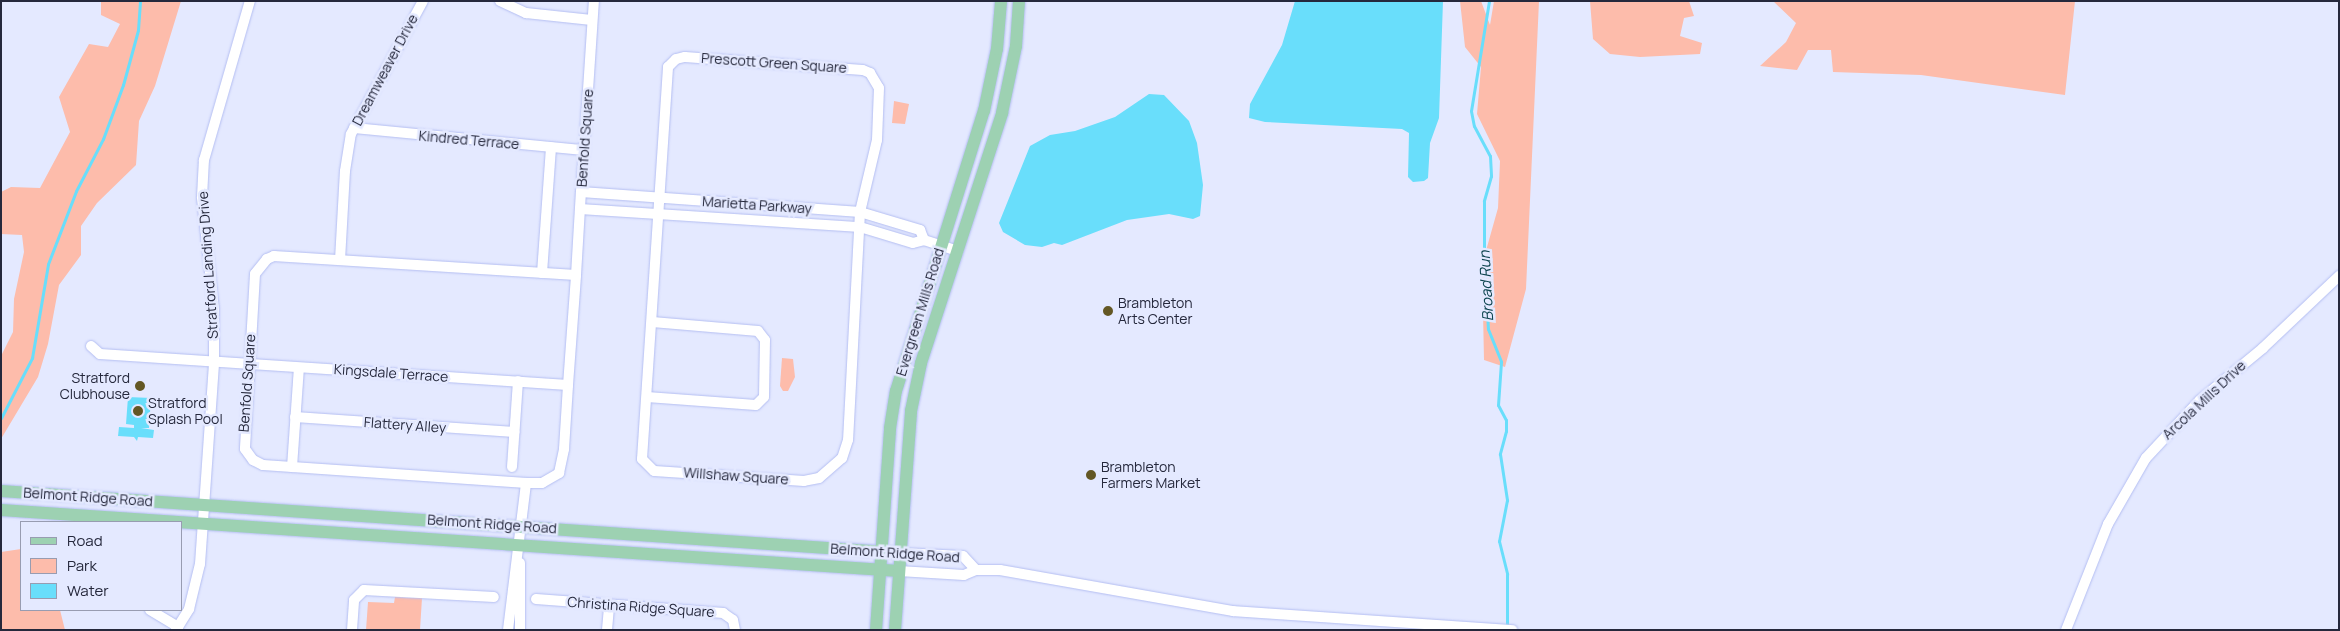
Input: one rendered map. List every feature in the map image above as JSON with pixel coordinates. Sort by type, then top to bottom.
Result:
[{"type":"main road","name":"Evergreen Mills Road","points":[[876,630],[890,428],[896,391],[991,84],[1001,1]]},
{"type":"main road","name":"Evergreen Mills Road","points":[[895,630],[911,411],[921,363],[1005,104],[1016,46],[1020,1]]},
{"type":"main road","name":"Belmont Ridge Road","points":[[1,491],[900,553]]},
{"type":"main road","name":"Belmont Ridge Road","points":[[1,510],[171,521]]},
{"type":"main road","name":"Belmont Ridge Road","points":[[182,522],[899,571]]},
{"type":"street","name":"Stratford Landing Drive","points":[[177,628],[195,590],[204,506],[214,362],[214,310],[202,197],[204,160],[250,1]]},
{"type":"street","name":"Dreamweaver Drive","points":[[340,260],[347,149],[354,128],[423,1]]},
{"type":"street","points":[[500,1],[526,14],[592,20]]},
{"type":"street","name":"Benfold Square","points":[[576,275],[274,256],[262,262],[255,274],[248,364],[245,450],[253,460],[262,465],[526,484],[542,483],[559,473],[568,385],[576,275],[592,20],[594,1]]},
{"type":"street","name":"Prescott Green Square","points":[[660,198],[668,67],[676,59],[848,68],[870,73],[876,80],[880,98],[877,140],[860,212]]},
{"type":"street","name":"Kindred Terrace","points":[[354,128],[584,150]]},
{"type":"street","points":[[542,273],[551,147]]},
{"type":"street","name":"Marietta Parkway","points":[[581,192],[860,212],[920,230],[924,240]]},
{"type":"street","name":"Willshaw Square","points":[[660,198],[642,459],[650,469],[804,481],[819,478],[832,470],[842,458],[848,440],[860,212]]},
{"type":"street","name":"Marietta Parkway","points":[[580,209],[860,227],[914,243],[924,240],[958,251]]},
{"type":"street","name":"Arcola Mills Drive","points":[[2066,630],[2108,524],[2146,458],[2200,400],[2263,348],[2339,276]]},
{"type":"street","points":[[647,397],[756,405],[764,397],[766,340],[758,331],[652,322]]},
{"type":"street","name":"Kingsdale Terrace","points":[[91,346],[100,354],[568,385]]},
{"type":"street","points":[[292,467],[299,368]]},
{"type":"street","points":[[512,467],[518,381]]},
{"type":"street","name":"Flattery Alley","points":[[296,417],[514,432]]},
{"type":"street","points":[[508,630],[526,484]]},
{"type":"street","points":[[519,545],[520,630]]},
{"type":"street","name":"Belmont Ridge Road","points":[[900,553],[964,556],[976,570]]},
{"type":"street","name":"Belmont Ridge Road","points":[[899,571],[964,575],[976,570],[1021,573],[1241,612],[1512,630]]},
{"type":"street","points":[[352,630],[354,600],[364,590],[494,597]]},
{"type":"street","name":"Christina Ridge Square","points":[[536,600],[723,613],[733,620],[735,630]]},
{"type":"street","points":[[607,630],[609,605]]},
{"type":"street","points":[[152,611],[177,628]]},
{"type":"green space","points":[[101,1],[181,1],[155,86],[139,121],[136,165],[97,203],[81,226],[81,255],[59,285],[48,344],[38,377],[1,439],[1,356],[13,332],[14,299],[24,252],[22,235],[1,234],[1,192],[11,187],[40,188],[70,132],[59,97],[89,44],[108,47],[120,24],[101,15]]},
{"type":"green space","points":[[1460,1],[1481,1],[1490,25],[1494,1],[1539,1],[1526,289],[1505,367],[1484,360],[1482,265],[1498,208],[1500,161],[1477,114],[1481,67],[1465,47]]},
{"type":"green space","points":[[1590,1],[1689,1],[1694,16],[1684,18],[1680,36],[1702,43],[1700,54],[1640,57],[1610,54],[1593,39]]},
{"type":"green space","points":[[1773,1],[2075,1],[2065,95],[1921,75],[1833,72],[1831,50],[1808,50],[1797,70],[1760,66],[1786,42],[1796,23]]},
{"type":"green space","points":[[894,101],[909,104],[905,124],[892,123]]},
{"type":"green space","points":[[782,358],[793,359],[795,377],[788,391],[783,391],[780,386]]},
{"type":"green space","points":[[20,549],[20,611],[60,611],[65,630],[1,630],[1,552]]},
{"type":"green space","points":[[395,597],[422,598],[420,630],[366,630],[368,602],[394,603]]},
{"type":"water","points":[[1295,1],[1443,1],[1439,118],[1430,143],[1428,178],[1424,181],[1413,182],[1408,177],[1409,133],[1402,129],[1265,122],[1249,118],[1250,104],[1282,45]]},
{"type":"water","points":[[1149,94],[1164,95],[1189,121],[1197,143],[1203,185],[1200,216],[1193,219],[1169,214],[1127,220],[1062,245],[1054,243],[1042,247],[1025,245],[1003,232],[999,223],[1030,146],[1050,135],[1075,131],[1115,117]]},
{"type":"water","name":"Stratford Splash Pool","points":[[128,397],[151,398],[149,428],[141,428],[154,430],[153,438],[138,437],[137,441],[134,437],[118,436],[119,427],[134,428],[134,425],[126,424]]},
{"type":"waterway","points":[[1,418],[32,358],[48,264],[76,191],[103,139],[123,85],[138,30],[140,1]]},
{"type":"waterway","name":"Broad Run","points":[[1489,1],[1471,111],[1474,126],[1490,156],[1491,176],[1484,201],[1484,258],[1488,329],[1501,362],[1498,405],[1506,420],[1506,431],[1500,454],[1507,500],[1499,541],[1507,574],[1507,627]]},
{"type":"place","name":"Brambleton Arts Center","points":[[1108,311]]},
{"type":"place","name":"Stratford Clubhouse","points":[[140,386]]},
{"type":"place","name":"Stratford Splash Pool","points":[[138,411]]},
{"type":"place","name":"Brambleton Farmers Market","points":[[1091,475]]}]
